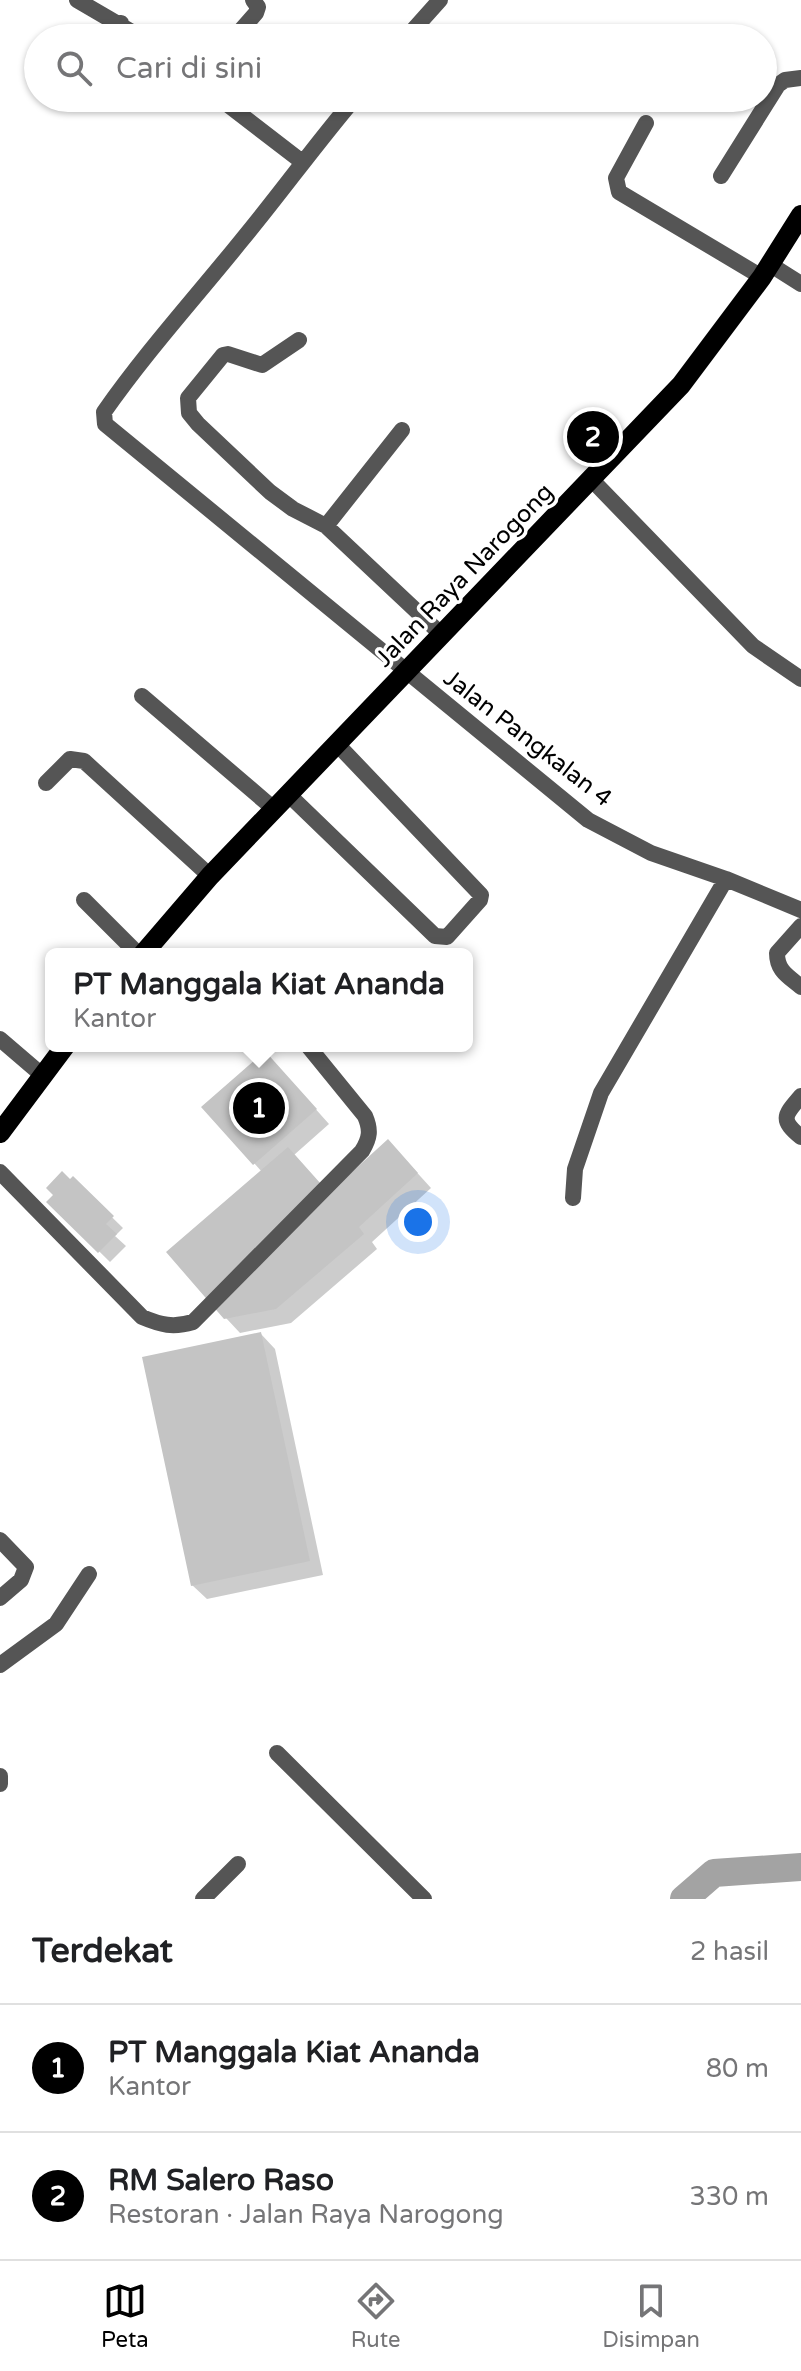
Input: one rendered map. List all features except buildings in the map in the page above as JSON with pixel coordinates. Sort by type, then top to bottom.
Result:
[{"type":"main road","name":"Jalan Raya Narogong","points":[[151,948],[210,876],[681,385],[766,271],[801,215]]},
{"type":"main road","points":[[0,1133],[60,1052]]},
{"type":"street","points":[[77,0],[121,23]]},
{"type":"street","points":[[246,24],[258,7],[253,0]]},
{"type":"street","points":[[419,24],[440,0]]},
{"type":"street","points":[[777,87],[785,80],[801,78]]},
{"type":"street","points":[[237,112],[301,161],[343,112]]},
{"type":"street","points":[[721,176],[761,112]]},
{"type":"street","points":[[646,123],[616,178],[619,192],[766,271],[801,284]]},
{"type":"street","name":"Jalan Pangkalan 4","points":[[301,161],[242,241],[140,361],[104,412],[109,430],[588,820],[651,853],[801,910]]},
{"type":"street","points":[[299,340],[262,365],[223,355],[188,398],[187,406],[198,424],[270,492],[293,509],[326,526],[442,635]]},
{"type":"street","points":[[326,526],[402,430]]},
{"type":"street","points":[[592,480],[753,646],[801,679]]},
{"type":"street","points":[[142,696],[274,809]]},
{"type":"street","points":[[289,795],[435,936],[447,937],[481,895],[337,744]]},
{"type":"street","points":[[46,783],[70,759],[79,758],[210,876]]},
{"type":"street","points":[[573,1198],[575,1169],[601,1093],[726,879]]},
{"type":"street","points":[[84,900],[143,948]]},
{"type":"street","points":[[801,926],[777,953],[782,972],[801,987]]},
{"type":"street","points":[[0,1039],[42,1075]]},
{"type":"street","points":[[0,1172],[142,1317],[177,1327],[193,1322],[369,1141],[370,1129],[365,1116],[313,1052]]},
{"type":"street","points":[[801,1096],[787,1112],[786,1118],[801,1137]]},
{"type":"street","points":[[0,1540],[26,1567],[21,1580],[0,1598]]},
{"type":"street","points":[[0,1665],[56,1624],[89,1574]]},
{"type":"street","points":[[277,1753],[424,1899]]},
{"type":"street","points":[[0,1776],[0,1784]]},
{"type":"street","points":[[203,1899],[238,1864]]},
{"type":"waterway","points":[[684,1899],[714,1873],[801,1867]]},
{"type":"place","name":"RM Salero Raso","points":[[593,437]]},
{"type":"place","name":"PT Manggala Kiat Ananda","points":[[259,1108]]}]
